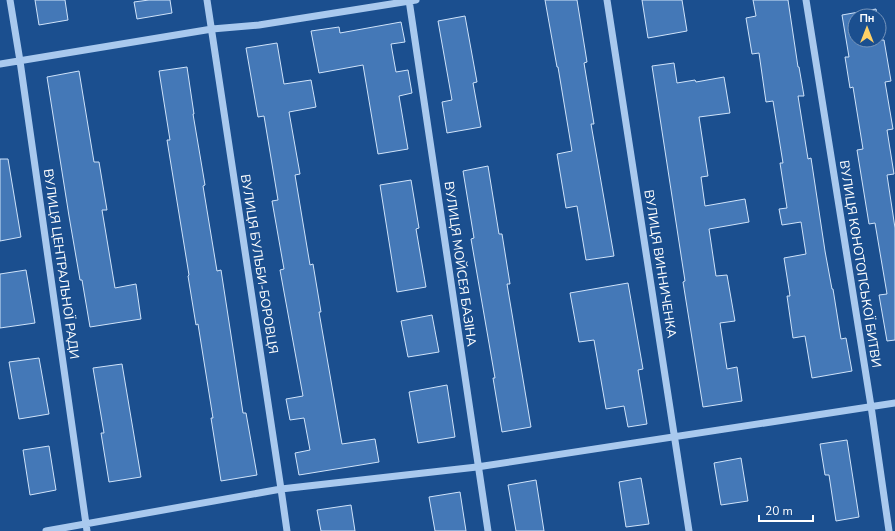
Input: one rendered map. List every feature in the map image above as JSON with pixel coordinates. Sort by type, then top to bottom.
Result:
[{"type":"street","name":"ВУЛИЦЯ ЦЕНТРАЛЬНОЇ РАДИ","points":[[10,0],[20,61],[86,528]]},
{"type":"street","name":"ВУЛИЦЯ БУЛЬБИ-БОРОВЦЯ","points":[[207,0],[287,531]]},
{"type":"street","points":[[0,64],[212,29],[259,24],[411,0]]},
{"type":"street","name":"ВУЛИЦЯ МОЙСЕЯ БАЗІНА","points":[[411,0],[488,531]]},
{"type":"street","name":"ВУЛИЦЯ ВИННИЧЕНКА","points":[[607,0],[689,531]]},
{"type":"street","name":"ВУЛИЦЯ КОНОТОПСЬКОЇ БИТВИ","points":[[806,0],[871,406],[889,531]]},
{"type":"street","points":[[46,531],[86,528],[281,489],[478,467],[895,403]]},
{"type":"building","points":[[35,0],[65,0],[68,20],[39,25]]},
{"type":"building","points":[[170,0],[172,13],[137,19],[134,2]]},
{"type":"building","points":[[545,0],[577,0],[587,62],[584,63],[594,124],[591,124],[614,256],[586,260],[577,206],[566,208],[557,154],[572,151]]},
{"type":"building","points":[[642,0],[682,0],[687,31],[648,38]]},
{"type":"building","points":[[753,0],[788,0],[804,96],[798,96],[808,159],[811,158],[825,251],[841,339],[846,338],[852,371],[812,378],[805,336],[793,338],[787,296],[790,296],[784,258],[806,254],[801,222],[782,225],[779,209],[787,208],[780,163],[783,163],[773,101],[766,102],[759,53],[752,54],[746,18],[756,16]]},
{"type":"building","points":[[847,14],[847,45],[842,15]]},
{"type":"building","points":[[465,16],[477,82],[473,83],[481,127],[447,133],[442,102],[452,100],[438,21]]},
{"type":"building","points":[[401,22],[405,42],[391,44],[396,72],[408,70],[412,93],[399,96],[408,149],[378,154],[363,65],[319,73],[311,31],[339,27],[340,33]]},
{"type":"building","points":[[277,43],[284,84],[311,80],[316,107],[289,112],[300,174],[295,175],[310,265],[313,264],[321,312],[319,312],[342,444],[375,439],[379,462],[299,475],[295,453],[310,450],[304,418],[290,420],[286,399],[303,396],[280,270],[284,269],[272,201],[278,200],[264,116],[258,117],[246,48]]},
{"type":"building","points":[[848,48],[885,48],[891,81],[885,82],[893,129],[887,130],[894,174],[887,175],[895,228],[895,340],[887,341],[879,295],[887,294],[875,223],[869,224],[857,150],[863,149],[853,87],[850,88],[845,57],[849,57]]},
{"type":"building","points":[[674,63],[677,83],[695,80],[696,82],[724,77],[730,113],[699,117],[708,176],[701,177],[705,206],[745,199],[749,222],[709,229],[716,276],[727,275],[735,321],[720,323],[727,369],[737,367],[742,401],[703,407],[683,282],[685,281],[652,66]]},
{"type":"building","points":[[187,67],[205,185],[203,186],[217,271],[221,270],[243,413],[246,413],[257,475],[221,481],[211,418],[213,418],[198,324],[196,325],[167,140],[170,140],[159,71]]},
{"type":"building","points":[[79,71],[94,162],[99,162],[107,210],[102,210],[115,288],[136,284],[141,319],[90,327],[82,280],[80,280],[47,77]]},
{"type":"building","points":[[0,159],[8,159],[21,237],[0,241]]},
{"type":"building","points":[[488,166],[499,234],[502,234],[510,284],[507,284],[531,427],[502,432],[493,378],[495,378],[471,239],[474,238],[463,171]]},
{"type":"building","points":[[411,180],[419,228],[416,229],[426,287],[397,292],[380,185]]},
{"type":"building","points":[[26,270],[35,323],[0,328],[0,274]]},
{"type":"building","points":[[628,283],[643,369],[638,370],[647,424],[628,427],[624,406],[606,409],[594,340],[579,342],[570,293]]},
{"type":"building","points":[[432,315],[439,352],[408,357],[401,321]]},
{"type":"building","points":[[39,358],[49,414],[19,419],[9,362]]},
{"type":"building","points":[[122,364],[141,477],[109,482],[101,433],[104,433],[93,368]]},
{"type":"building","points":[[447,385],[455,437],[418,443],[409,392]]},
{"type":"building","points":[[847,440],[859,517],[836,521],[829,475],[825,475],[820,444]]},
{"type":"building","points":[[49,446],[56,490],[30,495],[23,450]]},
{"type":"building","points":[[741,458],[748,501],[721,505],[714,463]]},
{"type":"building","points":[[641,478],[649,524],[626,527],[619,482]]},
{"type":"building","points":[[536,480],[544,531],[516,531],[508,485]]},
{"type":"building","points":[[460,492],[466,531],[435,531],[429,497]]},
{"type":"building","points":[[351,505],[355,531],[321,531],[317,510]]}]
